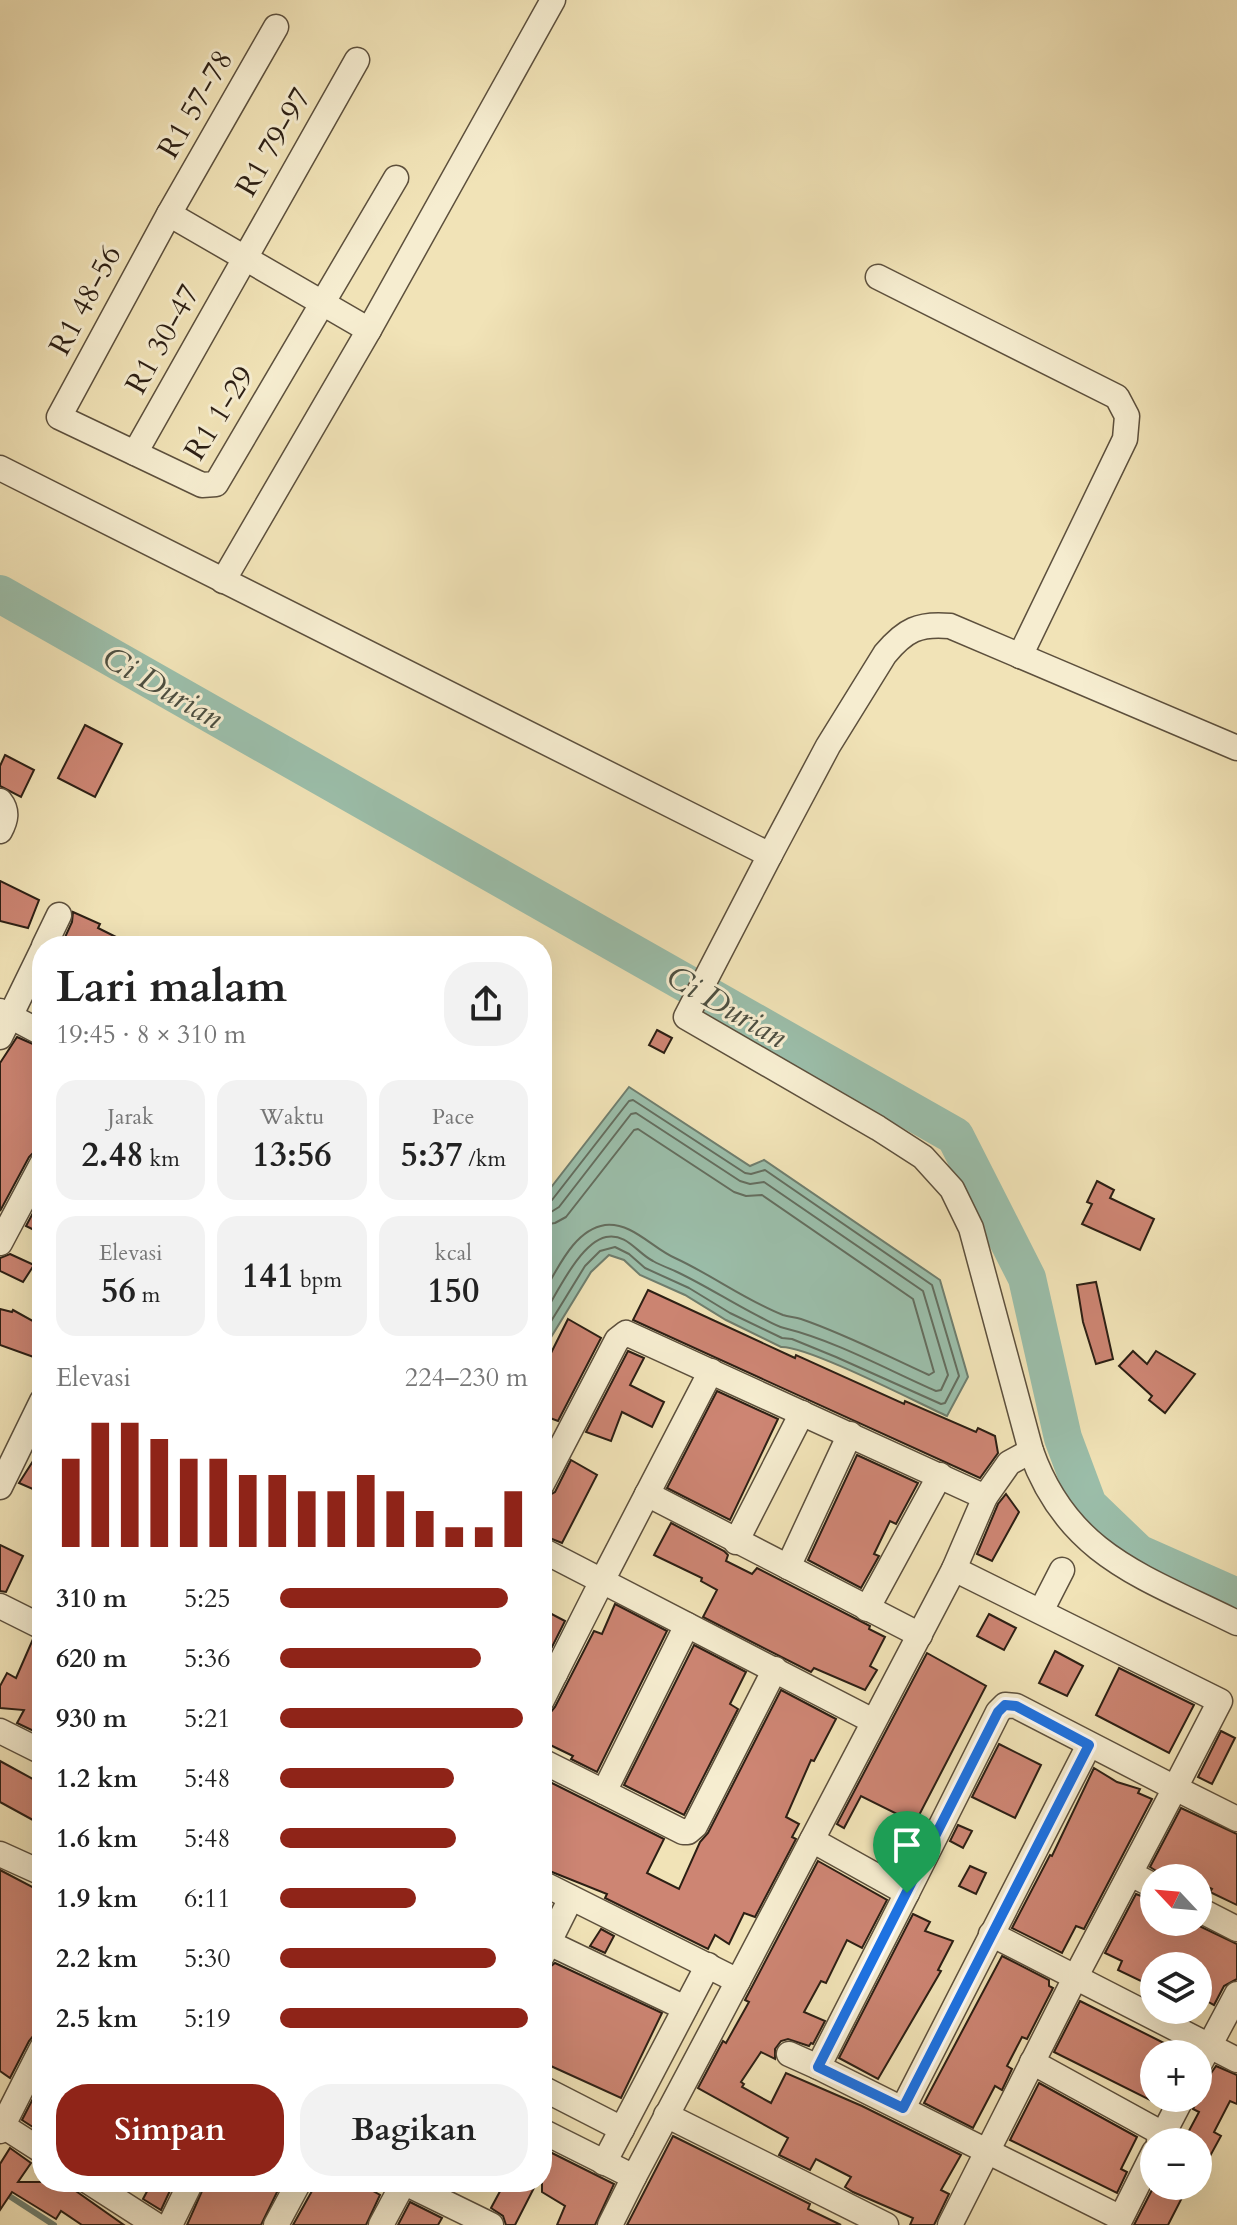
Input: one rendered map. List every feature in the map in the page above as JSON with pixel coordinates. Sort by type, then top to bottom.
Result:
[{"type":"street","points":[[223,581],[369,330],[553,0]]},
{"type":"street","name":"R1 57-78","points":[[169,214],[276,27]]},
{"type":"street","name":"R1 79-97","points":[[245,256],[357,60]]},
{"type":"street","points":[[322,301],[396,178]]},
{"type":"street","points":[[169,214],[369,330]]},
{"type":"street","name":"R1 48-56","points":[[135,453],[59,417],[169,214]]},
{"type":"street","name":"R1 30-47","points":[[135,453],[245,256]]},
{"type":"street","points":[[878,277],[1117,397],[1127,416],[1125,439],[1020,656]]},
{"type":"street","name":"R1 1-29","points":[[135,453],[202,485],[216,484],[322,301]]},
{"type":"street","points":[[0,468],[770,855]]},
{"type":"street","points":[[1237,748],[950,626],[930,624],[912,630],[896,641],[885,654],[828,746],[686,1017],[923,1157],[952,1189],[971,1228],[1031,1451],[1041,1479],[1056,1503],[1074,1528],[1094,1547],[1138,1574],[1237,1623]]},
{"type":"street","points":[[0,801],[5,807],[6,816],[0,831]]},
{"type":"street","points":[[49,936],[59,915]]},
{"type":"street","points":[[32,970],[4,1022],[32,1030]]},
{"type":"street","points":[[0,1243],[32,1183]]},
{"type":"street","points":[[552,1465],[621,1335],[633,1334],[985,1497]]},
{"type":"street","points":[[552,1666],[602,1581],[711,1371]]},
{"type":"street","points":[[736,1542],[802,1413]]},
{"type":"street","points":[[0,1487],[32,1425]]},
{"type":"street","points":[[788,1567],[850,1434]]},
{"type":"street","points":[[610,2225],[954,1569],[985,1497],[1009,1463],[1031,1451]]},
{"type":"street","points":[[867,1609],[940,1475]]},
{"type":"street","points":[[647,1494],[920,1635]]},
{"type":"street","points":[[552,1555],[873,1721]]},
{"type":"street","points":[[950,2225],[1175,1788],[1229,1705],[954,1569]]},
{"type":"street","points":[[1041,1611],[1062,1570]]},
{"type":"street","points":[[0,1606],[32,1622]]},
{"type":"street","points":[[604,1792],[687,1625]]},
{"type":"street","points":[[552,1766],[683,1832],[692,1830],[775,1669]]},
{"type":"street","points":[[818,2067],[1005,1705],[1016,1706],[1237,1819]]},
{"type":"street","points":[[0,1731],[32,1747]]},
{"type":"street","points":[[903,2108],[1089,1745]]},
{"type":"street","points":[[812,1840],[907,1893]]},
{"type":"street","points":[[0,1854],[32,1868]]},
{"type":"street","points":[[1131,1874],[1140,1879]]},
{"type":"street","points":[[552,1888],[738,1981]]},
{"type":"street","points":[[552,1936],[571,1898]]},
{"type":"street","points":[[1212,1916],[1237,1929]]},
{"type":"street","points":[[991,1934],[1075,1978],[1178,2040]]},
{"type":"street","points":[[552,1953],[685,2008]]},
{"type":"street","points":[[604,2163],[708,1965]]},
{"type":"street","points":[[1212,2041],[1237,1994]]},
{"type":"street","points":[[789,2054],[903,2108],[1110,2219],[1140,2172]]},
{"type":"street","points":[[1212,2057],[1237,2060]]},
{"type":"street","points":[[1032,2062],[1140,2131]]},
{"type":"street","points":[[32,2067],[1,2127],[32,2145]]},
{"type":"street","points":[[552,2093],[622,2129]]},
{"type":"street","points":[[666,2115],[886,2225]]},
{"type":"street","points":[[552,2136],[634,2177]]},
{"type":"street","points":[[105,2192],[156,2225]]},
{"type":"street","points":[[170,2225],[186,2192]]},
{"type":"street","points":[[276,2225],[294,2192]]},
{"type":"street","points":[[381,2225],[399,2192]]},
{"type":"street","points":[[424,2192],[489,2225]]},
{"type":"water","points":[[629,1087],[750,1166],[764,1160],[940,1280],[968,1377],[947,1416],[814,1355],[781,1347],[726,1320],[685,1295],[640,1275],[624,1260],[609,1255],[591,1272],[552,1336],[552,1186]]},
{"type":"building","points":[[85,725],[122,744],[95,797],[58,778]]},
{"type":"building","points":[[5,755],[34,770],[21,797],[0,786],[0,766]]},
{"type":"building","points":[[0,881],[39,900],[28,928],[0,921]]},
{"type":"building","points":[[73,912],[100,924],[98,928],[114,936],[66,936]]},
{"type":"building","points":[[657,1030],[672,1038],[664,1053],[649,1045]]},
{"type":"building","points":[[17,1037],[32,1044],[32,1154],[0,1211],[0,1063]]},
{"type":"building","points":[[1097,1181],[1114,1190],[1110,1198],[1154,1219],[1140,1250],[1082,1224],[1092,1204],[1087,1202]]},
{"type":"building","points":[[32,1215],[32,1229],[26,1226]]},
{"type":"building","points":[[10,1254],[32,1264],[32,1268],[23,1282],[0,1271],[0,1258]]},
{"type":"building","points":[[1096,1282],[1113,1359],[1096,1364],[1083,1322],[1077,1285]]},
{"type":"building","points":[[648,1290],[904,1404],[905,1401],[976,1432],[978,1428],[995,1436],[998,1453],[980,1478],[633,1320]]},
{"type":"building","points":[[0,1309],[13,1310],[32,1320],[32,1356],[0,1345]]},
{"type":"building","points":[[568,1319],[601,1338],[558,1421],[552,1419],[552,1351]]},
{"type":"building","points":[[628,1351],[644,1358],[630,1385],[664,1402],[652,1427],[622,1412],[611,1441],[586,1432]]},
{"type":"building","points":[[1133,1351],[1147,1364],[1156,1351],[1195,1374],[1165,1413],[1149,1400],[1152,1396],[1119,1366]]},
{"type":"building","points":[[717,1391],[778,1419],[730,1520],[667,1488]]},
{"type":"building","points":[[857,1455],[918,1483],[896,1524],[890,1521],[874,1554],[879,1556],[861,1588],[808,1560]]},
{"type":"building","points":[[571,1460],[597,1475],[562,1543],[552,1539],[552,1494]]},
{"type":"building","points":[[32,1463],[32,1489],[19,1483]]},
{"type":"building","points":[[1006,1494],[1019,1512],[992,1561],[977,1554],[998,1504]]},
{"type":"building","points":[[671,1523],[724,1551],[728,1555],[726,1561],[752,1574],[757,1568],[870,1626],[869,1629],[885,1637],[870,1666],[877,1670],[865,1690],[814,1668],[811,1672],[703,1617],[717,1590],[701,1581],[702,1578],[654,1555]]},
{"type":"building","points":[[0,1545],[23,1556],[6,1592],[0,1591]]},
{"type":"building","points":[[615,1604],[667,1631],[597,1772],[552,1746],[552,1711],[594,1631],[602,1634]]},
{"type":"building","points":[[552,1614],[565,1621],[552,1647]]},
{"type":"building","points":[[989,1614],[1016,1628],[1004,1650],[977,1636]]},
{"type":"building","points":[[32,1641],[32,1730],[17,1723],[24,1710],[0,1708],[0,1686],[7,1673],[16,1678]]},
{"type":"building","points":[[694,1645],[746,1672],[730,1704],[738,1709],[684,1815],[624,1785]]},
{"type":"building","points":[[1055,1651],[1083,1666],[1067,1696],[1039,1683]]},
{"type":"building","points":[[927,1653],[986,1686],[915,1823],[861,1796],[844,1828],[837,1824]]},
{"type":"building","points":[[1119,1668],[1194,1705],[1169,1753],[1096,1715]]},
{"type":"building","points":[[781,1690],[836,1719],[814,1761],[811,1760],[786,1817],[799,1824],[792,1837],[796,1839],[755,1917],[744,1913],[729,1944],[715,1935],[708,1949],[605,1898],[607,1894],[552,1872],[552,1783],[664,1839],[647,1873],[679,1889],[700,1842],[708,1833]]},
{"type":"building","points":[[1221,1731],[1235,1738],[1212,1784],[1198,1777]]},
{"type":"building","points":[[999,1744],[1041,1765],[1015,1818],[972,1797]]},
{"type":"building","points":[[0,1761],[32,1779],[32,1820],[0,1802]]},
{"type":"building","points":[[1094,1768],[1117,1782],[1140,1789],[1138,1793],[1152,1799],[1084,1929],[1076,1926],[1062,1953],[1012,1928],[1052,1856]]},
{"type":"building","points":[[1181,1808],[1237,1834],[1237,1905],[1212,1893],[1212,1864],[1152,1864]]},
{"type":"building","points":[[958,1825],[972,1831],[963,1848],[950,1841]]},
{"type":"building","points":[[818,1861],[887,1900],[862,1948],[847,1940],[826,1983],[821,1981],[804,2012],[825,2021],[813,2044],[809,2046],[788,2039],[781,2041],[775,2049],[775,2059],[761,2052],[741,2082],[744,2084],[742,2087],[771,2103],[786,2073],[961,2155],[941,2190],[949,2194],[934,2225],[910,2225],[913,2218],[853,2192],[845,2187],[851,2177],[816,2159],[810,2170],[779,2155],[788,2138],[698,2088],[723,2041],[726,2043],[749,2002],[745,2000]]},
{"type":"building","points":[[970,1866],[986,1873],[976,1894],[959,1886]]},
{"type":"building","points":[[0,1870],[32,1887],[32,2037],[10,2078],[0,2071]]},
{"type":"building","points":[[1136,1894],[1140,1896],[1140,1936],[1212,1936],[1212,1932],[1237,1944],[1237,1979],[1224,1986],[1214,2005],[1212,1952],[1140,1952],[1140,1981],[1118,1970],[1122,1961],[1105,1953]]},
{"type":"building","points":[[913,1914],[930,1922],[925,1931],[953,1941],[938,1970],[941,1971],[878,2079],[839,2058]]},
{"type":"building","points":[[601,1929],[614,1936],[605,1953],[590,1946]]},
{"type":"building","points":[[1002,1956],[1049,1980],[1049,1986],[1053,1988],[1027,2039],[1022,2037],[1007,2066],[1012,2069],[1002,2090],[995,2086],[973,2128],[924,2103]]},
{"type":"building","points":[[555,1963],[662,2013],[621,2098],[552,2067],[552,1965]]},
{"type":"building","points":[[1080,2001],[1158,2040],[1140,2040],[1140,2095],[1054,2052]]},
{"type":"building","points":[[1216,2066],[1237,2075],[1237,2104],[1230,2101],[1214,2132],[1221,2136],[1212,2152],[1212,2128],[1190,2128],[1199,2112],[1212,2112],[1212,2072]]},
{"type":"building","points":[[1039,2083],[1137,2137],[1121,2169],[1127,2172],[1117,2193],[1010,2140]]},
{"type":"building","points":[[32,2100],[32,2126],[22,2120]]},
{"type":"building","points":[[673,2136],[810,2204],[808,2209],[841,2225],[627,2225]]},
{"type":"building","points":[[10,2148],[31,2163],[18,2182],[32,2182],[32,2192],[77,2192],[124,2225],[82,2225],[61,2211],[56,2219],[12,2192],[0,2210],[0,2164]]},
{"type":"building","points":[[552,2153],[614,2184],[595,2225],[557,2225],[565,2206],[542,2192],[552,2192]]},
{"type":"building","points":[[147,2192],[169,2192],[161,2210],[143,2199]]},
{"type":"building","points":[[202,2192],[277,2192],[261,2225],[187,2225]]},
{"type":"building","points":[[311,2192],[375,2192],[380,2195],[366,2225],[293,2225]]},
{"type":"building","points":[[500,2192],[532,2192],[515,2225],[506,2225],[503,2216],[491,2208]]},
{"type":"building","points":[[1147,2200],[1181,2200],[1168,2225],[1134,2225]]},
{"type":"building","points":[[410,2202],[442,2218],[438,2225],[398,2225]]},
{"type":"waterway","name":"Ci Durian","points":[[0,594],[955,1136],[1027,1278],[1063,1438],[1088,1505],[1138,1553],[1237,1597]]},
{"type":"waterway","points":[[0,2190],[54,2225]]},
{"type":"route","points":[[1005,1705],[1016,1706],[1089,1745],[903,2108],[818,2067],[907,1893],[1001,1708],[1005,1705]]}]
